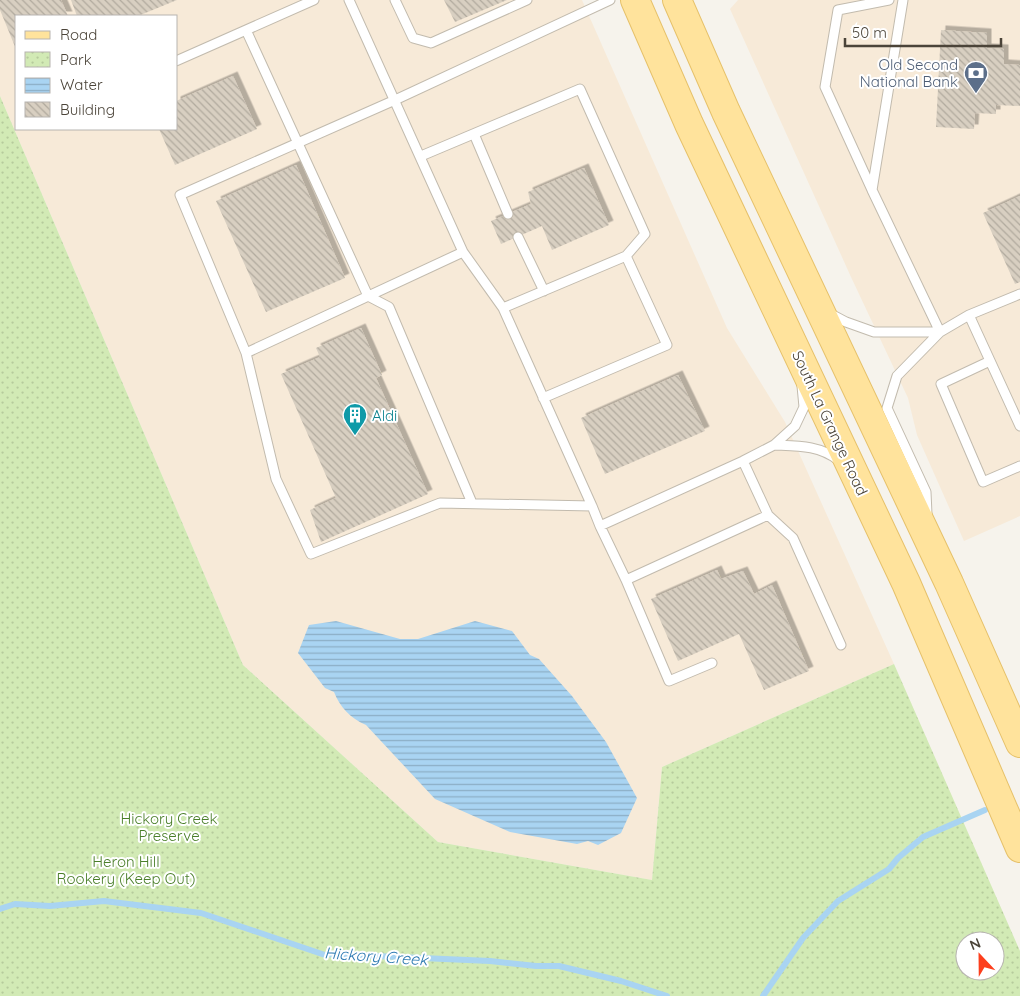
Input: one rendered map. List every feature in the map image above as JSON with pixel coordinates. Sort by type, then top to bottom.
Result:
[{"type":"main road","name":"South La Grange Road","points":[[635,0],[689,124],[906,583],[1020,848]]},
{"type":"main road","points":[[677,0],[726,112],[928,539],[1020,743]]},
{"type":"lane","points":[[178,60],[314,0]]},
{"type":"lane","points":[[349,0],[463,252],[503,308],[626,580],[669,681],[712,663]]},
{"type":"lane","points":[[395,0],[413,38],[431,43],[527,0]]},
{"type":"lane","points":[[592,506],[440,503],[311,554],[276,479],[246,353],[180,196],[395,100],[610,0]]},
{"type":"lane","points":[[889,0],[838,10],[825,87],[940,332]]},
{"type":"lane","points":[[872,190],[903,0]]},
{"type":"lane","points":[[246,30],[368,296],[388,307],[472,503]]},
{"type":"lane","points":[[421,156],[580,89],[645,234],[626,256],[503,308]]},
{"type":"lane","points":[[474,134],[508,214]]},
{"type":"lane","points":[[518,236],[544,291]]},
{"type":"lane","points":[[246,353],[463,252]]},
{"type":"lane","points":[[543,398],[667,345],[626,256]]},
{"type":"lane","points":[[928,539],[926,492],[887,408],[898,376],[940,332],[969,315],[1020,294]]},
{"type":"lane","points":[[819,308],[846,322],[874,332],[940,332]]},
{"type":"lane","points":[[969,315],[1020,426]]},
{"type":"lane","points":[[600,526],[774,445],[795,426],[804,407],[800,359]]},
{"type":"lane","points":[[990,361],[940,384],[983,482],[1020,466]]},
{"type":"lane","points":[[774,445],[806,446],[830,454],[853,472]]},
{"type":"lane","points":[[743,461],[768,515],[793,538],[840,645]]},
{"type":"lane","points":[[626,580],[768,515]]},
{"type":"shaded area","points":[[0,0],[582,0],[727,328],[785,422],[894,664],[662,767],[652,880],[438,842],[243,665],[0,96]]},
{"type":"shaded area","points":[[738,0],[1020,0],[1020,516],[964,541],[917,435],[908,398],[730,9]]},
{"type":"green space","name":"Hickory Creek Preserve","points":[[0,96],[243,665],[438,842],[652,880],[662,767],[894,664],[1020,951],[1020,996],[0,996]]},
{"type":"water","points":[[336,621],[400,639],[418,639],[475,621],[512,631],[530,655],[539,659],[572,696],[606,742],[637,798],[621,833],[598,845],[588,841],[577,844],[510,832],[435,799],[366,725],[346,712],[334,692],[325,688],[298,653],[309,625]]},
{"type":"building","points":[[0,0],[61,0],[68,15],[15,15],[15,47],[0,10]]},
{"type":"building","points":[[71,0],[177,0],[140,15],[77,15]]},
{"type":"building","points":[[444,0],[507,0],[455,22]]},
{"type":"building","points":[[941,30],[987,33],[987,48],[1004,49],[1004,64],[1020,65],[1020,106],[996,105],[996,114],[975,113],[974,129],[936,127]]},
{"type":"building","points":[[233,76],[257,129],[175,165],[159,130],[178,130],[178,100]]},
{"type":"building","points":[[296,165],[345,278],[266,312],[216,201]]},
{"type":"building","points":[[584,168],[609,225],[552,250],[542,226],[501,244],[491,221],[531,204],[528,192]]},
{"type":"building","points":[[1020,196],[1020,282],[1015,284],[983,213]]},
{"type":"building","name":"Aldi","points":[[361,328],[382,375],[376,378],[428,494],[321,542],[310,510],[336,498],[281,374],[320,357],[316,348]]},
{"type":"building","points":[[678,375],[705,431],[605,474],[581,418]]},
{"type":"building","points":[[717,570],[721,579],[743,571],[754,594],[772,585],[809,671],[764,690],[739,634],[678,661],[651,599]]},
{"type":"waterway","name":"Hickory Creek","points":[[763,996],[803,938],[838,901],[889,869],[898,858],[923,837],[985,810]]},
{"type":"waterway","name":"Hickory Creek","points":[[0,909],[15,904],[50,906],[104,901],[201,913],[325,955],[490,961],[536,966],[559,966],[621,981],[667,996]]},
{"type":"place","name":"Old Second National Bank","points":[[976,94]]},
{"type":"place","name":"Aldi","points":[[355,436]]},
{"type":"park label","name":"Heron Hill Rookery (Keep Out)","points":[[126,870]]}]
